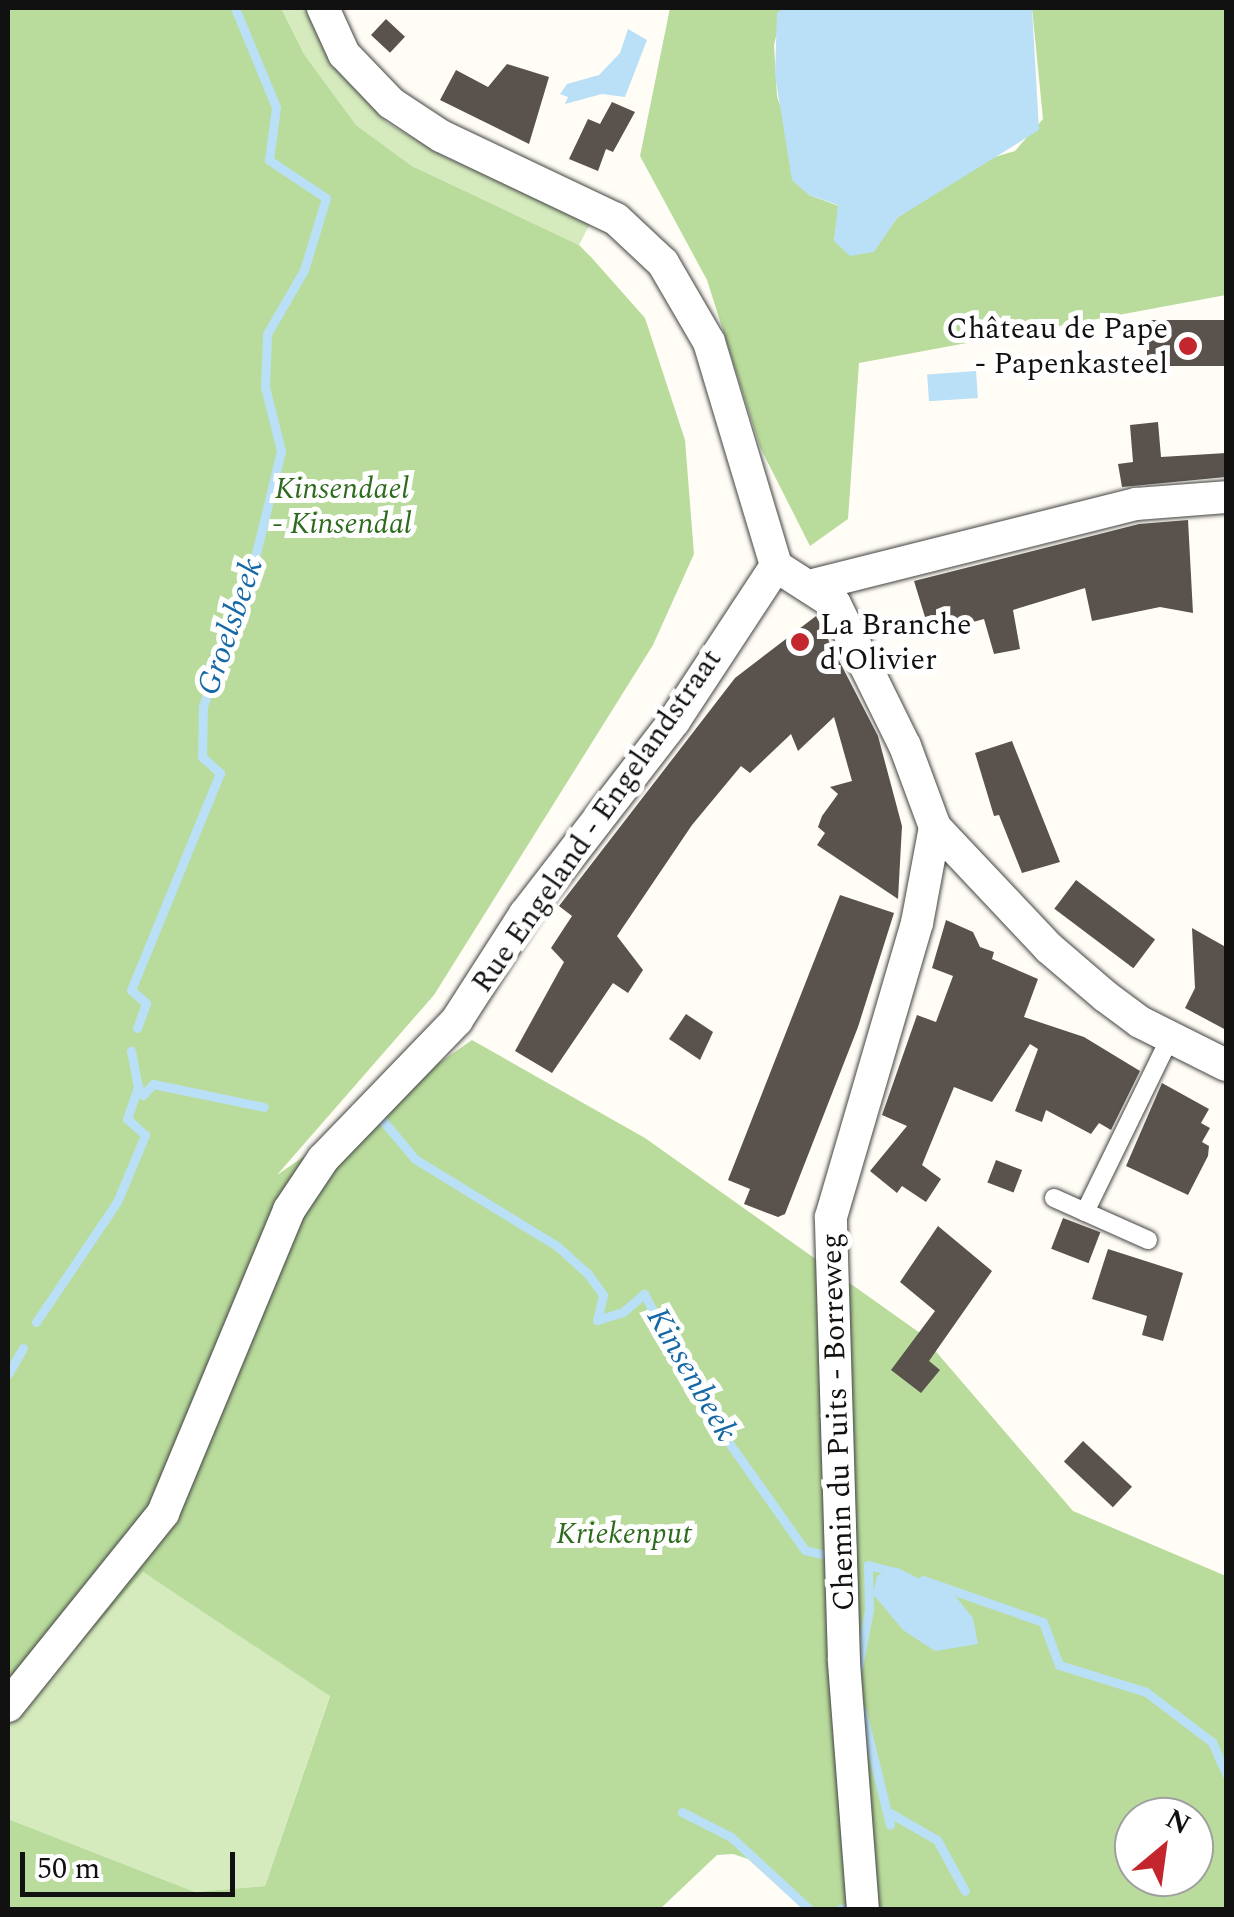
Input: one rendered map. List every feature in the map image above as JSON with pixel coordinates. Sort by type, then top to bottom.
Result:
[{"type":"street","points":[[322,8],[344,54],[391,103],[441,136],[616,218],[663,262],[709,342],[776,566],[835,604],[905,746],[936,827],[1049,948],[1170,1038],[1226,1065]]},
{"type":"street","points":[[810,586],[1136,504],[1226,498]]},
{"type":"street","name":"Rue Engeland - Engelandstraat","points":[[8,1706],[164,1512],[289,1210],[323,1160],[457,1020],[525,914],[674,720],[776,566]]},
{"type":"street","name":"Chemin du Puits - Borreweg","points":[[863,1910],[844,1661],[831,1217],[917,923],[936,827]]},
{"type":"lane","points":[[1085,1212],[1170,1038]]},
{"type":"lane","points":[[1054,1198],[1148,1240]]},
{"type":"green space","points":[[8,8],[281,8],[304,54],[356,125],[412,166],[579,245],[645,318],[685,440],[694,554],[653,645],[434,995],[277,1175],[472,1040],[645,1138],[920,1333],[1073,1511],[1226,1576],[1226,1909],[804,1909],[748,1859],[733,1854],[717,1855],[660,1909],[8,1909],[8,1819],[195,1892],[265,1886],[330,1696],[143,1572],[8,1726]]},
{"type":"green space","points":[[281,8],[305,8],[337,65],[386,122],[440,154],[591,222],[579,245],[412,166],[356,125],[304,54]]},
{"type":"green space","points":[[670,8],[783,8],[774,45],[777,96],[809,195],[839,206],[834,241],[873,252],[897,218],[981,161],[1015,151],[1043,119],[1032,8],[1226,8],[1226,295],[859,363],[848,519],[810,546],[760,447],[707,280],[640,156]]},
{"type":"green space","points":[[143,1572],[330,1695],[265,1886],[195,1892],[8,1819],[8,1726]]},
{"type":"water","points":[[783,8],[1032,8],[1039,130],[897,218],[874,252],[850,256],[834,241],[838,205],[809,195],[792,180],[775,75],[777,13]]},
{"type":"water","points":[[628,29],[647,40],[625,97],[602,94],[565,104],[568,97],[560,94],[567,84],[599,75],[620,53]]},
{"type":"water","points":[[976,371],[978,398],[929,401],[927,374]]},
{"type":"water","points":[[896,1567],[956,1597],[973,1618],[978,1644],[935,1651],[903,1630],[873,1594],[877,1576]]},
{"type":"building","points":[[386,19],[405,37],[390,53],[371,35]]},
{"type":"building","points":[[507,64],[549,77],[529,144],[440,100],[456,70],[488,87]]},
{"type":"building","points":[[612,102],[635,112],[613,152],[606,149],[598,171],[569,159],[588,119],[600,124]]},
{"type":"building","name":"Château de Pape - Papenkasteel","points":[[1147,320],[1226,320],[1226,366],[1147,366]]},
{"type":"building","points":[[1158,422],[1161,457],[1226,453],[1226,477],[1122,487],[1118,464],[1133,462],[1130,425]]},
{"type":"building","points":[[1188,520],[1193,613],[1160,607],[1092,621],[1085,588],[1013,610],[1020,649],[994,654],[984,619],[937,632],[932,615],[925,617],[914,581],[1139,524]]},
{"type":"building","points":[[816,616],[878,736],[902,826],[898,899],[817,845],[825,833],[818,827],[822,816],[838,794],[830,787],[852,781],[834,717],[798,751],[791,734],[750,773],[741,766],[692,825],[617,936],[643,970],[628,993],[613,983],[552,1073],[515,1051],[564,962],[551,948],[572,916],[559,906],[735,678]]},
{"type":"building","points":[[1012,741],[1060,862],[1022,873],[999,815],[994,816],[975,753]]},
{"type":"building","points":[[1076,880],[1155,940],[1133,968],[1054,909]]},
{"type":"building","points":[[840,895],[894,913],[858,1027],[785,1214],[778,1217],[744,1204],[750,1189],[728,1180]]},
{"type":"building","points":[[946,920],[973,932],[980,947],[994,952],[992,959],[1038,979],[1024,1017],[1084,1037],[1140,1071],[1111,1130],[1099,1123],[1091,1134],[1046,1110],[1042,1122],[1015,1111],[1038,1049],[1030,1044],[992,1102],[954,1087],[922,1165],[941,1179],[926,1202],[902,1186],[897,1193],[870,1171],[907,1126],[882,1115],[917,1015],[936,1022],[953,976],[932,968]]},
{"type":"building","points":[[1192,928],[1224,946],[1226,1030],[1185,1008],[1195,988]]},
{"type":"building","points":[[686,1014],[713,1032],[700,1060],[669,1039]]},
{"type":"building","points":[[1162,1083],[1209,1109],[1201,1123],[1210,1128],[1202,1142],[1209,1146],[1208,1156],[1188,1195],[1126,1166]]},
{"type":"building","points":[[996,1160],[1022,1170],[1014,1192],[987,1182]]},
{"type":"building","points":[[1063,1218],[1100,1232],[1089,1263],[1051,1249]]},
{"type":"building","points":[[938,1226],[992,1271],[929,1361],[940,1370],[921,1393],[891,1370],[935,1311],[900,1282]]},
{"type":"building","points":[[1108,1249],[1183,1273],[1163,1341],[1142,1335],[1147,1316],[1092,1299]]},
{"type":"building","points":[[1083,1441],[1132,1487],[1113,1507],[1064,1461]]},
{"type":"waterway","name":"Groelsbeek","points":[[137,1028],[146,1003],[131,990],[220,773],[202,757],[203,706],[251,574],[281,451],[265,387],[267,334],[304,270],[326,198],[269,160],[276,107],[235,8]]},
{"type":"waterway","name":"Groelsbeek","points":[[36,1322],[117,1202],[145,1135],[127,1119],[138,1087],[131,1051]]},
{"type":"waterway","name":"Kinsenbeek","points":[[138,1087],[143,1095],[153,1084],[264,1107]]},
{"type":"waterway","name":"Kinsenbeek","points":[[378,1115],[415,1159],[557,1246],[588,1274],[603,1295],[597,1320],[623,1312],[644,1294],[710,1416],[805,1550],[821,1554]]},
{"type":"waterway","name":"Groelsbeek","points":[[8,1374],[23,1348]]},
{"type":"waterway","points":[[858,1667],[869,1610],[868,1565],[898,1573]]},
{"type":"waterway","name":"Kinsenbeek","points":[[923,1580],[1043,1622],[1059,1665],[1146,1692],[1212,1742],[1226,1774]]},
{"type":"waterway","points":[[862,1711],[890,1825]]},
{"type":"waterway","points":[[682,1812],[731,1837],[810,1910]]},
{"type":"waterway","points":[[890,1813],[937,1840],[965,1891]]},
{"type":"waterway","points":[[839,1910],[843,1908]]},
{"type":"place","name":"Château de Pape - Papenkasteel","points":[[1188,346]]},
{"type":"place","name":"La Branche d'Olivier","points":[[800,642]]},
{"type":"park label","name":"Kinsendael - Kinsendal","points":[[342,506]]},
{"type":"park label","name":"Kriekenput","points":[[624,1534]]}]
